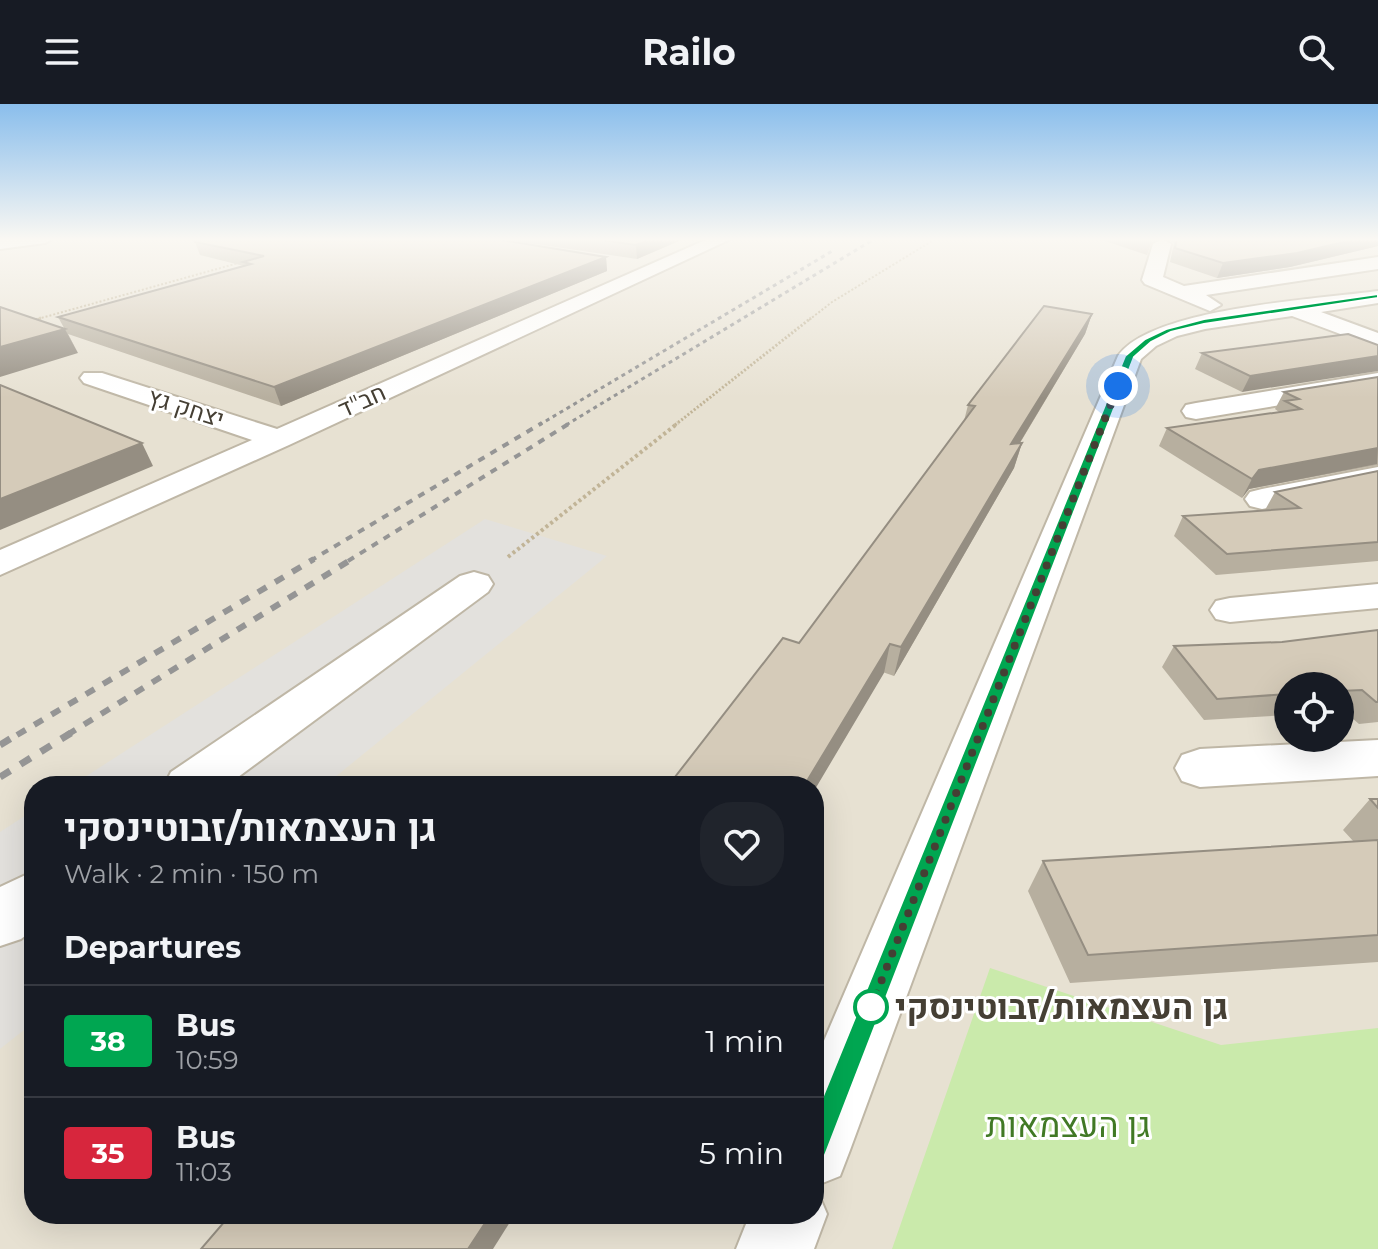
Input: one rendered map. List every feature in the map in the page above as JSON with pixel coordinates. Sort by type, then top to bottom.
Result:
[{"type":"street","name":"חב\"ד","points":[[0,564],[607,291]]},
{"type":"street","points":[[1178,291],[1238,317]]},
{"type":"street","points":[[1182,293],[1192,291]]},
{"type":"street","points":[[824,1125],[1130,356],[1148,341],[1169,331],[1238,317],[1378,297]]},
{"type":"street","points":[[1295,309],[1378,341]]},
{"type":"street","name":"יצחק גץ","points":[[93,378],[279,439]]},
{"type":"street","points":[[1196,411],[1378,381]]},
{"type":"street","points":[[1262,499],[1378,477]]},
{"type":"street","points":[[203,776],[474,584]]},
{"type":"street","points":[[1230,610],[1378,596]]},
{"type":"street","points":[[1200,768],[1378,758]]},
{"type":"street","points":[[0,920],[24,903]]},
{"type":"street","points":[[775,1249],[785,1224]]},
{"type":"path","points":[[29,322],[138,291]]},
{"type":"path","points":[[474,584],[849,291]]},
{"type":"shaded area","points":[[0,291],[1378,291],[1378,1249],[0,1249]]},
{"type":"shaded area","points":[[485,519],[607,556],[336,776],[87,776]]},
{"type":"shaded area","points":[[24,816],[24,1030],[0,1049],[0,832]]},
{"type":"green space","name":"גן העצמאות","points":[[990,968],[1221,1045],[1378,1028],[1378,1249],[892,1249]]},
{"type":"building","points":[[151,291],[518,291],[274,387],[58,317]]},
{"type":"building","points":[[1044,306],[1092,314],[1011,444],[1022,443],[901,647],[890,644],[810,776],[676,776],[783,638],[799,643],[975,406],[968,405]]},
{"type":"building","points":[[0,307],[65,329],[0,347]]},
{"type":"building","points":[[1348,334],[1378,345],[1378,356],[1250,376],[1202,353]]},
{"type":"building","points":[[1378,377],[1378,448],[1259,470],[1252,479],[1167,428],[1301,409],[1285,401],[1299,399],[1284,392]]},
{"type":"building","points":[[0,385],[142,443],[0,499]]},
{"type":"building","points":[[1378,471],[1378,542],[1227,554],[1183,516],[1300,508],[1275,492]]},
{"type":"building","points":[[1378,630],[1378,702],[1362,690],[1354,690],[1354,672],[1274,672],[1274,695],[1217,699],[1174,646],[1282,642]]},
{"type":"building","points":[[1378,840],[1378,935],[1088,955],[1043,861]]},
{"type":"building","points":[[222,1224],[484,1224],[468,1249],[201,1249]]},
{"type":"railway","points":[[539,425],[764,291]]},
{"type":"railway","points":[[566,425],[787,291]]},
{"type":"railway","points":[[310,561],[542,423]]},
{"type":"railway","points":[[348,561],[570,423]]},
{"type":"railway","points":[[17,735],[314,559]]},
{"type":"railway","points":[[67,735],[352,559]]},
{"type":"railway","points":[[0,745],[20,733]]},
{"type":"railway","points":[[0,777],[71,733]]},
{"type":"bus line","name":"38","points":[[824,1125],[1130,356],[1148,341],[1169,331],[1204,322],[1378,297]]},
{"type":"place","name":"גן העצמאות/זבוטינסקי","points":[[871,1007]]},
{"type":"route","points":[[871,1007],[1118,386]]}]
